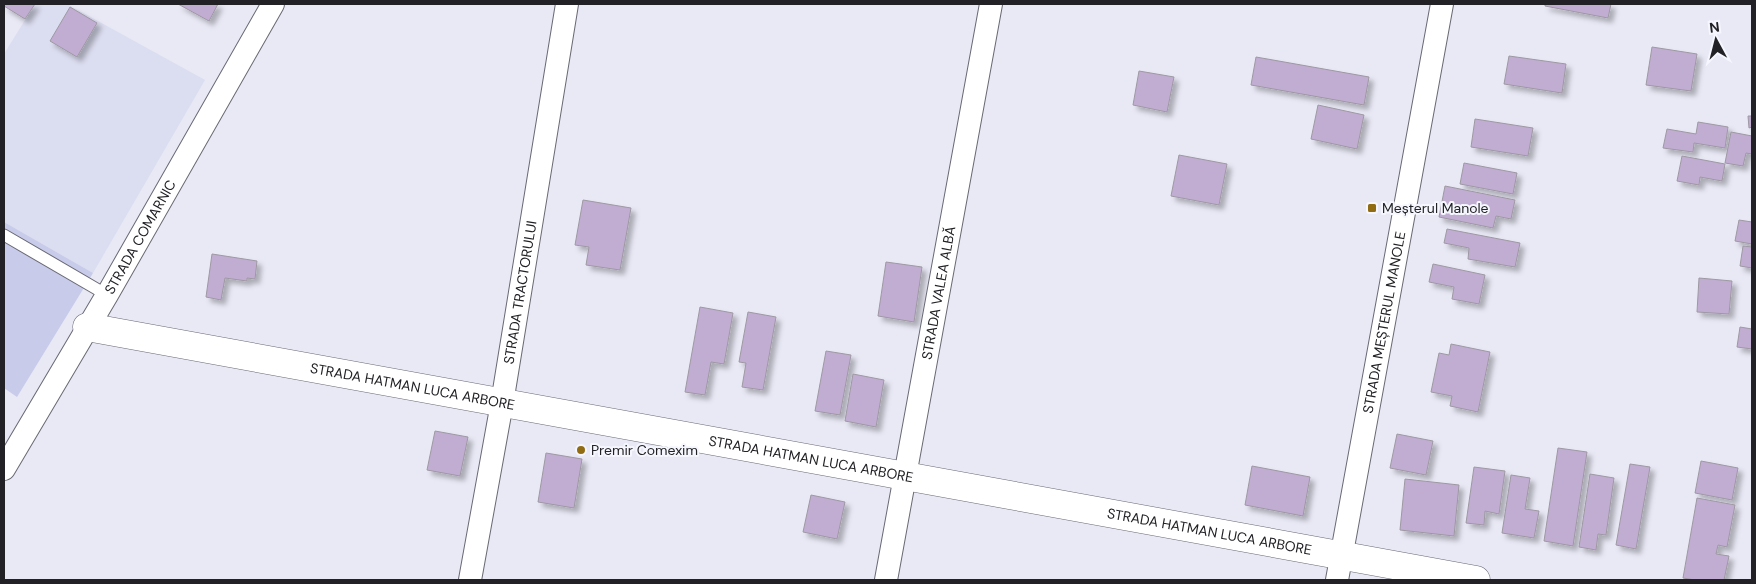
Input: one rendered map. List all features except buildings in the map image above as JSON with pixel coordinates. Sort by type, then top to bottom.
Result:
[{"type":"street","name":"STRADA COMARNIC","points":[[4,469],[107,295],[273,4]]},
{"type":"street","name":"STRADA TRACTORULUI","points":[[470,580],[502,404],[567,4]]},
{"type":"street","name":"STRADA VALEA ALBĂ","points":[[886,580],[991,4]]},
{"type":"street","name":"STRADA MEȘTERUL MANOLE","points":[[1339,568],[1442,4]]},
{"type":"street","name":"STRADA HATMAN LUCA ARBORE","points":[[87,327],[905,476],[1339,568],[1476,580]]},
{"type":"lane","points":[[4,235],[107,295]]},
{"type":"shaded area","points":[[35,4],[67,4],[205,80],[93,273],[4,222],[4,54]]},
{"type":"shaded area","points":[[4,222],[93,273],[17,397],[4,388]]},
{"type":"place","name":"Meșterul Manole","points":[[1372,208]]},
{"type":"place","name":"Premir Comexim","points":[[581,450]]}]
